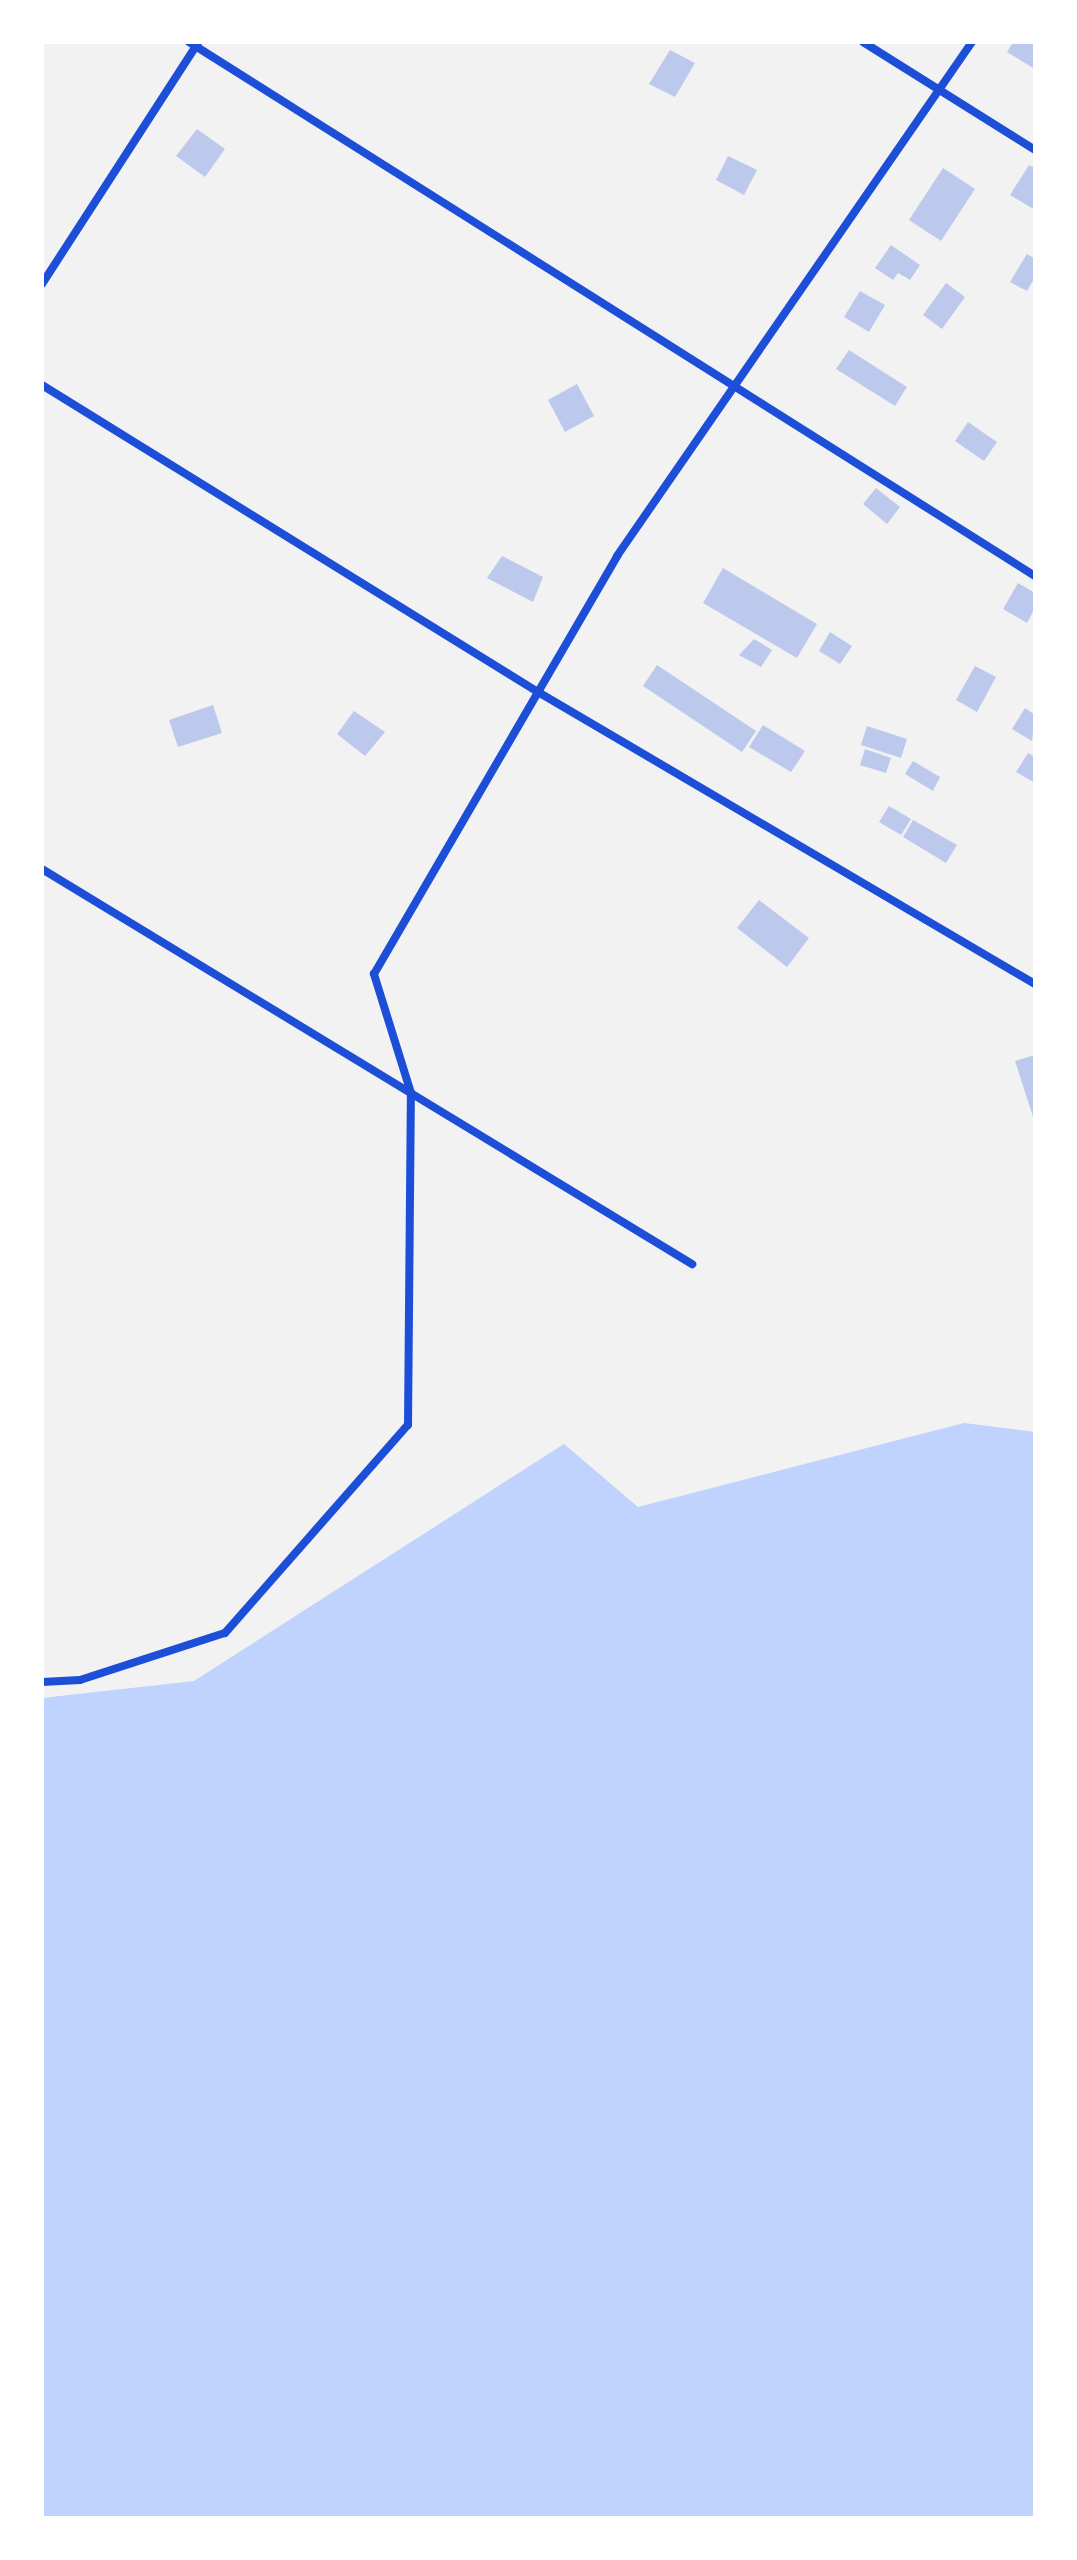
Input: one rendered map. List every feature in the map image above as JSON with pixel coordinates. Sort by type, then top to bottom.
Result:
[{"type":"street","points":[[863,42],[1035,150]]},
{"type":"street","points":[[42,1682],[80,1680],[225,1633],[408,1425],[411,1093],[374,974],[617,556],[972,42]]},
{"type":"street","points":[[42,284],[194,43],[1035,576]]},
{"type":"street","points":[[42,385],[538,692],[1035,984]]},
{"type":"street","points":[[42,869],[692,1264]]},
{"type":"water","points":[[964,1423],[1035,1432],[1035,2518],[42,2518],[42,1698],[194,1681],[564,1444],[638,1507]]},
{"type":"building","points":[[1013,42],[1035,42],[1035,69],[1007,52]]},
{"type":"building","points":[[670,50],[695,63],[675,97],[649,84]]},
{"type":"building","points":[[197,129],[225,149],[205,177],[176,156]]},
{"type":"building","points":[[728,156],[757,170],[744,195],[716,180]]},
{"type":"building","points":[[1029,165],[1035,168],[1035,210],[1010,195]]},
{"type":"building","points":[[943,168],[975,189],[941,241],[909,220]]},
{"type":"building","points":[[891,245],[920,265],[910,280],[898,273],[893,280],[875,268]]},
{"type":"building","points":[[1027,254],[1035,259],[1035,277],[1027,291],[1010,282]]},
{"type":"building","points":[[946,283],[965,297],[942,329],[923,315]]},
{"type":"building","points":[[860,291],[885,305],[869,332],[844,317]]},
{"type":"building","points":[[849,350],[907,387],[895,406],[836,369]]},
{"type":"building","points":[[577,384],[594,416],[565,432],[548,400]]},
{"type":"building","points":[[968,422],[997,442],[984,461],[955,441]]},
{"type":"building","points":[[876,488],[900,507],[887,524],[863,504]]},
{"type":"building","points":[[502,556],[543,577],[533,602],[487,578]]},
{"type":"building","points":[[723,568],[817,624],[797,658],[703,603]]},
{"type":"building","points":[[1018,583],[1035,593],[1035,608],[1027,623],[1003,609]]},
{"type":"building","points":[[830,632],[852,646],[840,664],[819,651]]},
{"type":"building","points":[[754,639],[772,650],[761,667],[739,655]]},
{"type":"building","points":[[657,665],[756,731],[742,752],[643,686]]},
{"type":"building","points":[[975,666],[996,677],[977,712],[956,700]]},
{"type":"building","points":[[213,705],[222,733],[178,747],[169,720]]},
{"type":"building","points":[[1025,708],[1035,715],[1032,741],[1012,729]]},
{"type":"building","points":[[354,711],[385,732],[365,756],[337,734]]},
{"type":"building","points":[[763,725],[805,751],[791,772],[749,747]]},
{"type":"building","points":[[867,726],[907,739],[901,758],[861,745]]},
{"type":"building","points":[[865,749],[891,758],[886,773],[860,765]]},
{"type":"building","points":[[1028,753],[1035,757],[1035,783],[1016,772]]},
{"type":"building","points":[[913,761],[940,777],[933,791],[905,774]]},
{"type":"building","points":[[889,806],[911,819],[901,835],[879,822]]},
{"type":"building","points":[[913,820],[957,845],[946,863],[903,837]]},
{"type":"building","points":[[759,900],[809,938],[787,967],[737,928]]},
{"type":"building","points":[[1035,1055],[1035,1120],[1034,1120],[1015,1061]]}]
